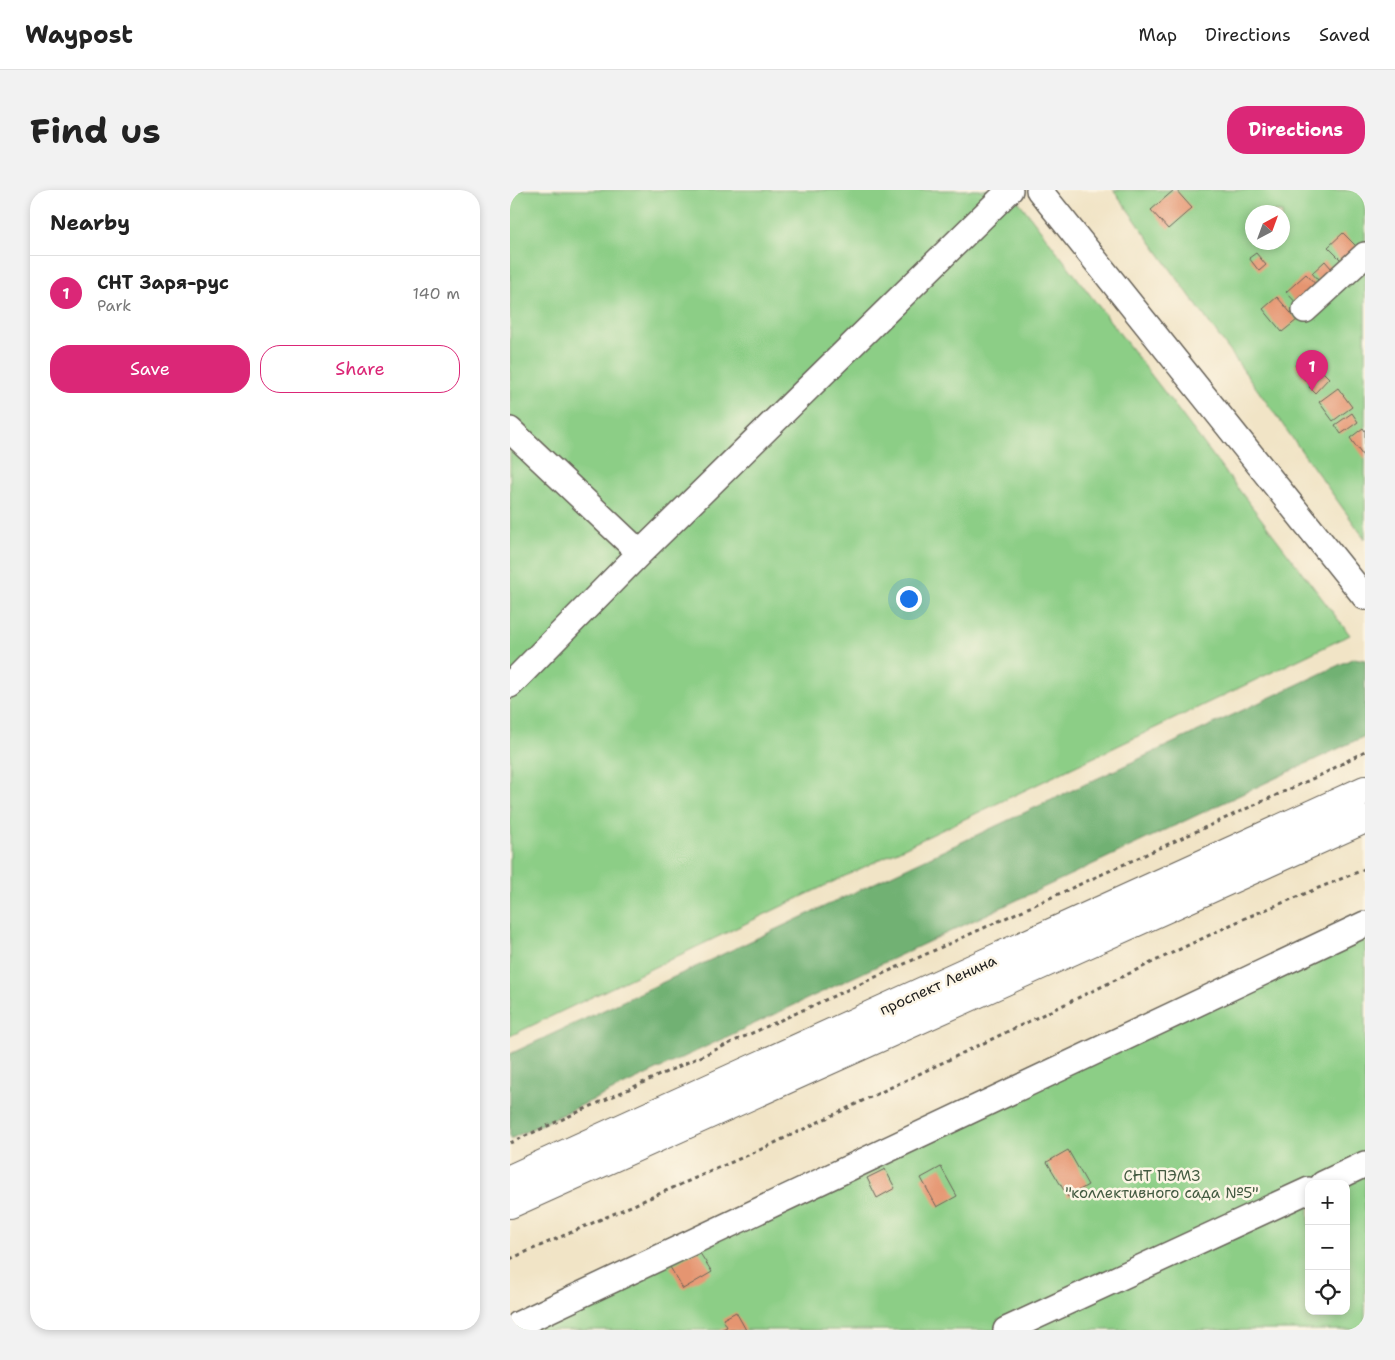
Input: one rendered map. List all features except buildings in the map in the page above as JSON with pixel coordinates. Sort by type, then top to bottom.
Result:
[{"type":"main road","name":"проспект Ленина","points":[[510,1179],[1365,790]]},
{"type":"main road","name":"проспект Ленина","points":[[510,1204],[1365,818]]},
{"type":"street","points":[[510,685],[640,553],[1010,190]]},
{"type":"street","points":[[1039,190],[1365,597]]},
{"type":"street","points":[[1305,310],[1365,255]]},
{"type":"street","points":[[510,430],[640,553]]},
{"type":"street","points":[[522,1330],[519,1324],[1365,924]]},
{"type":"street","points":[[1331,1180],[1365,1164]]},
{"type":"street","points":[[1006,1330],[1305,1192]]},
{"type":"path","points":[[510,1143],[1325,772],[1365,751]]},
{"type":"path","points":[[510,1259],[764,1148],[1243,919],[1365,869]]},
{"type":"green space","points":[[510,190],[1010,190],[1350,635],[510,1036]]},
{"type":"green space","points":[[1113,190],[1365,190],[1365,539],[1115,192]]},
{"type":"green space","points":[[1354,658],[1365,660],[1365,736],[510,1139],[510,1054]]},
{"type":"green space","name":"СНТ ПЭМЗ \"коллективного сада №5\"","points":[[1365,934],[1365,1330],[510,1330]]},
{"type":"place","name":"СНТ Заря-рус","points":[[1312,391]]}]
